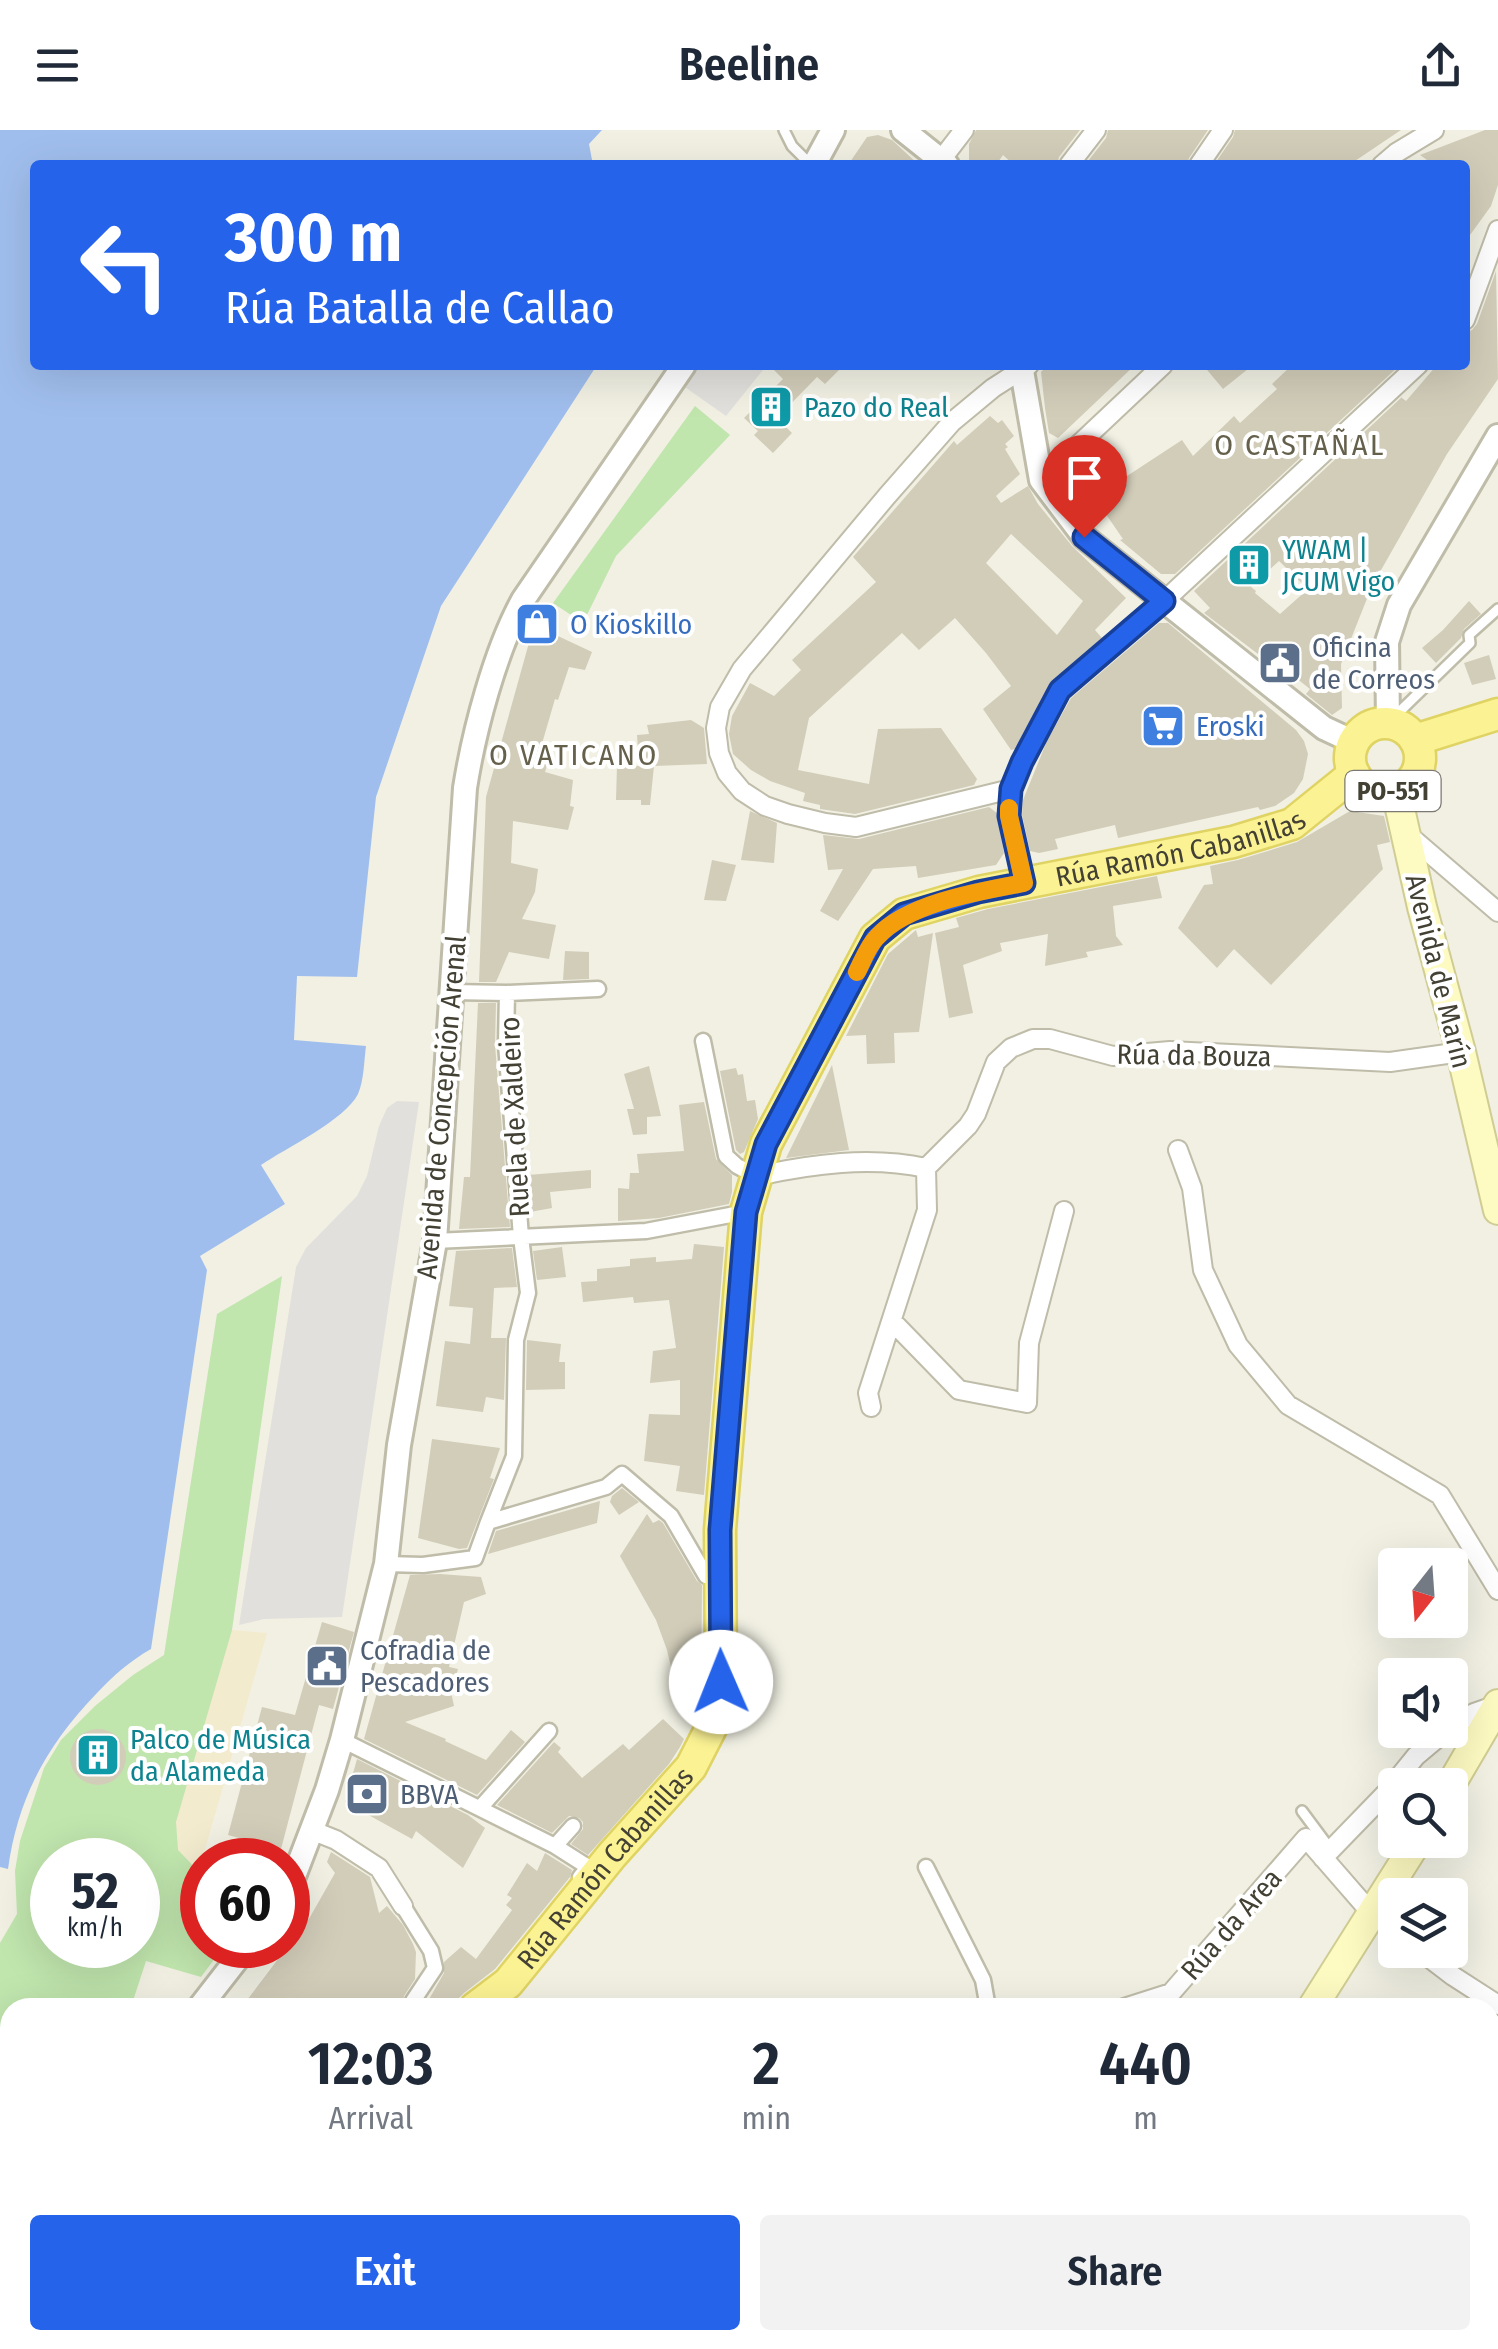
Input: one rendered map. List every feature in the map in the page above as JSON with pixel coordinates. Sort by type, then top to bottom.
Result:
[{"type":"main road","name":"PO-551","points":[[1415,740],[1498,714]]},
{"type":"main road","name":"PO-551","points":[[1388,723],[1408,732],[1415,740],[1418,770],[1405,786],[1396,791],[1376,792],[1354,774],[1350,753],[1354,742],[1368,728],[1388,723]]},
{"type":"main road","name":"Rúa Ramón Cabanillas","points":[[488,1998],[508,1982],[612,1855],[691,1767],[711,1728],[721,1682],[720,1530],[746,1212],[766,1144],[875,938],[904,914],[978,892],[1233,842],[1292,824],[1354,774]]},
{"type":"main road","name":"Avenida de Marín","points":[[1396,791],[1498,1210]]},
{"type":"main road","points":[[1461,1768],[1498,1705]]},
{"type":"main road","points":[[1320,1998],[1378,1930]]},
{"type":"street","points":[[816,160],[833,130]]},
{"type":"street","points":[[903,130],[941,160]]},
{"type":"street","points":[[945,160],[964,130]]},
{"type":"street","points":[[1073,160],[1096,130]]},
{"type":"street","points":[[1202,160],[1223,130]]},
{"type":"street","points":[[1388,160],[1434,130]]},
{"type":"street","points":[[1470,306],[1498,230]]},
{"type":"street","name":"Avenida de Concepción Arenal","points":[[308,1838],[342,1740],[386,1564],[400,1446],[434,1241],[468,770],[495,670],[522,600],[681,370]]},
{"type":"street","points":[[1011,789],[856,827],[826,823],[765,806],[742,791],[727,774],[716,728],[720,708],[742,669],[887,496],[952,422],[1020,370]]},
{"type":"street","points":[[1024,370],[1041,480],[1084,537],[1324,728],[1354,742]]},
{"type":"street","points":[[1041,480],[1159,370]]},
{"type":"street","points":[[1024,883],[1009,816],[1011,789],[1060,690],[1164,601],[1413,370]]},
{"type":"street","points":[[1388,723],[1388,642],[1399,606],[1498,436]]},
{"type":"street","points":[[1405,832],[1498,912]]},
{"type":"street","points":[[507,993],[598,988]]},
{"type":"street","name":"Ruela de Xaldeiro","points":[[386,1564],[423,1565],[475,1558],[514,1456],[516,1340],[528,1293],[506,1044],[507,993],[451,992]]},
{"type":"street","name":"Rúa da Bouza","points":[[926,1168],[976,1114],[996,1062],[1011,1048],[1034,1039],[1050,1039],[1114,1056],[1170,1052],[1390,1062],[1461,1052]]},
{"type":"street","points":[[703,1041],[726,1156],[737,1166],[757,1176],[863,1161],[926,1168],[927,1210],[868,1393],[871,1407]]},
{"type":"street","points":[[1178,1150],[1192,1188],[1203,1270],[1238,1345],[1288,1405],[1440,1495],[1498,1590]]},
{"type":"street","points":[[892,1321],[959,1390],[1027,1404],[1029,1343],[1064,1211]]},
{"type":"street","points":[[434,1241],[646,1231],[746,1212]]},
{"type":"street","points":[[488,1522],[606,1487],[622,1474],[671,1516],[706,1576],[719,1580]]},
{"type":"street","points":[[1468,1717],[1498,1705]]},
{"type":"street","points":[[480,1808],[549,1731]]},
{"type":"street","points":[[342,1740],[555,1846],[588,1867],[575,1883],[585,1891]]},
{"type":"street","points":[[1378,1916],[1327,1854],[1426,1748]]},
{"type":"street","points":[[555,1846],[573,1826]]},
{"type":"street","points":[[311,1830],[336,1840],[379,1868],[432,1951],[436,1968],[415,1998]]},
{"type":"street","name":"Rúa da Area","points":[[1153,1998],[1171,1992],[1306,1838],[1327,1854]]},
{"type":"street","points":[[926,1867],[983,1980],[986,1998]]},
{"type":"street","points":[[207,1998],[230,1968]]},
{"type":"street","points":[[1443,1968],[1487,1998]]},
{"type":"lane","points":[[784,130],[792,146],[807,160]]},
{"type":"lane","points":[[1388,723],[1470,643],[1469,636],[1498,609]]},
{"type":"lane","points":[[1302,1811],[1327,1854]]},
{"type":"shaded area","points":[[692,370],[763,370],[726,416],[682,385]]},
{"type":"shaded area","points":[[397,1101],[419,1102],[342,1617],[264,1619],[239,1625],[296,1267],[306,1248],[357,1196],[367,1176],[379,1126],[387,1108]]},
{"type":"shaded area","points":[[232,1630],[267,1633],[208,1838],[180,1838],[180,1857],[178,1851],[160,1838],[136,1828]]},
{"type":"green space","points":[[695,406],[730,435],[616,556],[583,623],[553,603]]},
{"type":"green space","points":[[282,1276],[232,1630],[176,1822],[180,1852],[180,1968],[208,1968],[201,1977],[160,1965],[160,1838],[30,1838],[30,1968],[144,1968],[134,1998],[0,1998],[0,1943],[17,1914],[15,1871],[20,1841],[44,1768],[61,1740],[133,1675],[164,1655],[217,1314]]},
{"type":"water","points":[[0,130],[602,130],[589,144],[592,160],[30,160],[30,370],[594,370],[441,606],[376,797],[357,977],[297,976],[294,1040],[366,1046],[358,1094],[341,1114],[261,1165],[285,1204],[200,1256],[207,1270],[151,1649],[103,1686],[63,1732],[27,1795],[8,1869],[0,1867]]},
{"type":"building","points":[[976,130],[1080,130],[1058,160],[1008,160],[1003,155],[1000,160],[969,160],[969,144]]},
{"type":"building","points":[[1108,130],[1208,130],[1188,160],[1089,160]]},
{"type":"building","points":[[1235,130],[1401,130],[1356,160],[1217,160]]},
{"type":"building","points":[[1485,130],[1498,130],[1498,185],[1491,206],[1470,235],[1470,160],[1427,160],[1420,155]]},
{"type":"building","points":[[878,135],[892,140],[914,160],[851,160],[867,137]]},
{"type":"building","points":[[1496,271],[1498,379],[1447,454],[1372,586],[1341,664],[1342,708],[1332,715],[1306,694],[1310,689],[1261,650],[1258,654],[1204,613],[1210,608],[1194,591],[1402,397],[1406,401],[1433,370],[1470,370],[1472,330]],"holes":[[[1279,561],[1308,589],[1280,614],[1251,587]]]},
{"type":"building","name":"Pazo do Real","points":[[774,370],[839,370],[825,384],[817,377],[777,418],[792,433],[773,453],[754,435],[758,431],[744,418],[783,379]]},
{"type":"building","points":[[1130,370],[1058,438],[1049,433],[1041,372]]},
{"type":"building","points":[[1207,370],[1247,370],[1223,389]]},
{"type":"building","points":[[1287,370],[1395,370],[1175,574],[1161,574],[1120,540],[1123,539],[1088,488],[1095,484],[1085,468],[1096,462],[1089,452],[1102,442],[1124,478],[1182,440],[1193,456],[1234,416],[1240,423],[1277,389],[1272,384]]},
{"type":"building","points":[[990,416],[998,423],[1002,420],[1014,436],[1005,449],[1020,474],[996,496],[1001,503],[1028,486],[1072,546],[1126,598],[1095,630],[1102,638],[1050,683],[1011,750],[983,709],[1011,686],[955,618],[919,650],[902,633],[809,718],[798,770],[869,784],[878,729],[941,728],[977,779],[974,785],[855,814],[820,809],[820,805],[803,801],[805,793],[770,781],[733,754],[729,734],[732,716],[750,683],[774,696],[801,670],[792,660],[876,582],[853,557],[954,441],[957,445]],"holes":[[[1011,534],[1083,601],[1057,635],[986,563]]]},
{"type":"building","points":[[1469,601],[1481,614],[1436,663],[1422,648]]},
{"type":"building","points":[[1159,623],[1168,623],[1296,730],[1308,754],[1303,779],[1294,793],[1275,806],[1260,810],[1258,807],[1118,838],[1115,825],[1055,839],[1058,849],[1030,851],[1022,815],[1023,800],[1047,741],[1071,698]]},
{"type":"building","points":[[543,629],[592,652],[585,670],[569,667],[541,747],[552,750],[545,772],[573,780],[570,806],[574,807],[568,830],[513,821],[511,863],[538,869],[535,892],[522,919],[556,925],[549,959],[509,952],[496,982],[479,982],[486,797],[532,632]]},
{"type":"building","points":[[1489,655],[1496,679],[1472,685],[1464,663]]},
{"type":"building","points":[[691,720],[704,728],[707,764],[654,766],[650,805],[641,805],[641,800],[616,800],[617,765],[639,766],[637,735],[649,734],[647,725]]},
{"type":"building","points":[[989,807],[997,813],[1004,853],[996,865],[918,878],[916,866],[873,869],[838,921],[820,911],[843,869],[828,870],[823,835],[859,839]]},
{"type":"building","points":[[750,811],[777,823],[774,863],[741,860]]},
{"type":"building","points":[[1350,811],[1384,816],[1390,842],[1377,845],[1383,869],[1271,985],[1234,949],[1217,968],[1178,928],[1204,885],[1213,884],[1210,866],[1297,842]]},
{"type":"building","points":[[712,860],[736,865],[726,901],[704,900]]},
{"type":"building","points":[[1157,876],[1162,898],[1113,906],[1116,936],[1123,945],[1045,966],[1048,934],[1000,943],[1002,951],[963,965],[973,1013],[949,1018],[935,933],[959,927],[956,918]]},
{"type":"building","points":[[916,930],[918,937],[933,933],[919,1032],[894,1033],[895,1063],[867,1064],[866,1035],[846,1036],[888,954]]},
{"type":"building","points":[[565,951],[589,952],[589,979],[563,980]]},
{"type":"building","points":[[478,1003],[496,1003],[495,1045],[510,1227],[459,1229],[464,1177],[470,1177]]},
{"type":"building","points":[[832,1065],[849,1150],[786,1158]]},
{"type":"building","points":[[649,1066],[661,1116],[647,1117],[647,1134],[633,1135],[627,1109],[634,1109],[624,1074]]},
{"type":"building","points":[[736,1068],[738,1075],[743,1074],[747,1101],[755,1100],[758,1119],[740,1154],[720,1071]]},
{"type":"building","points":[[704,1102],[716,1159],[732,1175],[729,1204],[659,1218],[618,1221],[618,1188],[629,1189],[630,1173],[639,1173],[637,1154],[684,1151],[679,1105]]},
{"type":"building","points":[[591,1170],[591,1188],[550,1192],[552,1208],[530,1212],[527,1175]]},
{"type":"building","points":[[694,1244],[724,1247],[704,1495],[676,1491],[680,1466],[644,1461],[649,1414],[680,1415],[680,1380],[650,1383],[653,1351],[676,1348],[669,1300],[634,1303],[633,1297],[583,1302],[581,1282],[597,1281],[597,1269],[630,1266],[630,1259],[692,1259]]},
{"type":"building","points":[[562,1247],[566,1277],[537,1280],[533,1251]]},
{"type":"building","points":[[512,1248],[517,1287],[494,1288],[491,1338],[506,1338],[504,1400],[486,1397],[483,1412],[436,1406],[445,1341],[470,1344],[473,1308],[449,1306],[456,1251]]},
{"type":"building","points":[[527,1340],[561,1344],[559,1362],[565,1362],[565,1389],[526,1390]]},
{"type":"building","points":[[432,1439],[500,1448],[490,1478],[494,1479],[467,1548],[418,1538]]},
{"type":"building","points":[[622,1488],[639,1502],[619,1515],[610,1502]]},
{"type":"building","points":[[600,1501],[597,1523],[488,1554],[496,1531]]},
{"type":"building","points":[[647,1514],[653,1523],[663,1523],[702,1585],[701,1685],[677,1692],[656,1620],[620,1556]]},
{"type":"building","points":[[410,1575],[481,1577],[486,1594],[464,1602],[449,1667],[458,1669],[451,1692],[454,1706],[405,1722],[486,1760],[511,1730],[525,1742],[477,1795],[364,1739]]},
{"type":"building","points":[[322,1622],[354,1632],[333,1709],[319,1705],[284,1838],[228,1835],[262,1707],[295,1715]]},
{"type":"building","points":[[663,1719],[684,1739],[680,1747],[588,1855],[571,1844],[583,1829],[579,1818],[569,1816],[552,1833],[497,1805],[554,1742],[582,1778],[623,1744],[629,1750]]},
{"type":"building","name":"Palco de Música da Alameda","points":[[98,1729],[118,1737],[126,1757],[118,1777],[98,1785],[78,1777],[70,1757],[78,1737]]},
{"type":"building","points":[[357,1759],[468,1815],[485,1828],[463,1868],[416,1831],[412,1839],[345,1802]]},
{"type":"building","points":[[331,1852],[370,1877],[379,1913],[387,1906],[403,1925],[416,1952],[415,1979],[404,1998],[249,1998],[271,1968],[310,1968],[310,1917],[335,1873],[327,1862]]},
{"type":"building","points":[[545,1853],[572,1870],[495,1969],[459,1998],[430,1998],[444,1973],[444,1962],[461,1947],[476,1959],[512,1910],[506,1905],[512,1898],[507,1895],[527,1863],[537,1871]]},
{"type":"slow traffic","points":[[857,972],[875,938],[904,914],[1024,883],[1009,808]]},
{"type":"place","name":"Pazo do Real","points":[[771,407]]},
{"type":"place","name":"YWAM | JCUM Vigo","points":[[1249,565]]},
{"type":"place","name":"O Kioskillo","points":[[537,624]]},
{"type":"place","name":"Oficina de Correos","points":[[1280,663]]},
{"type":"place","name":"Eroski","points":[[1163,726]]},
{"type":"place","name":"Cofradia de Pescadores","points":[[327,1666]]},
{"type":"place","name":"Palco de Música da Alameda","points":[[98,1755]]},
{"type":"place","name":"BBVA","points":[[367,1794]]},
{"type":"district","name":"O CASTAÑAL","points":[[1300,445]]},
{"type":"district","name":"O VATICANO","points":[[574,755]]},
{"type":"route","points":[[721,1682],[720,1530],[746,1212],[766,1144],[875,938],[904,914],[1024,883],[1009,816],[1011,789],[1022,762],[1060,690],[1164,601],[1084,537]]}]
